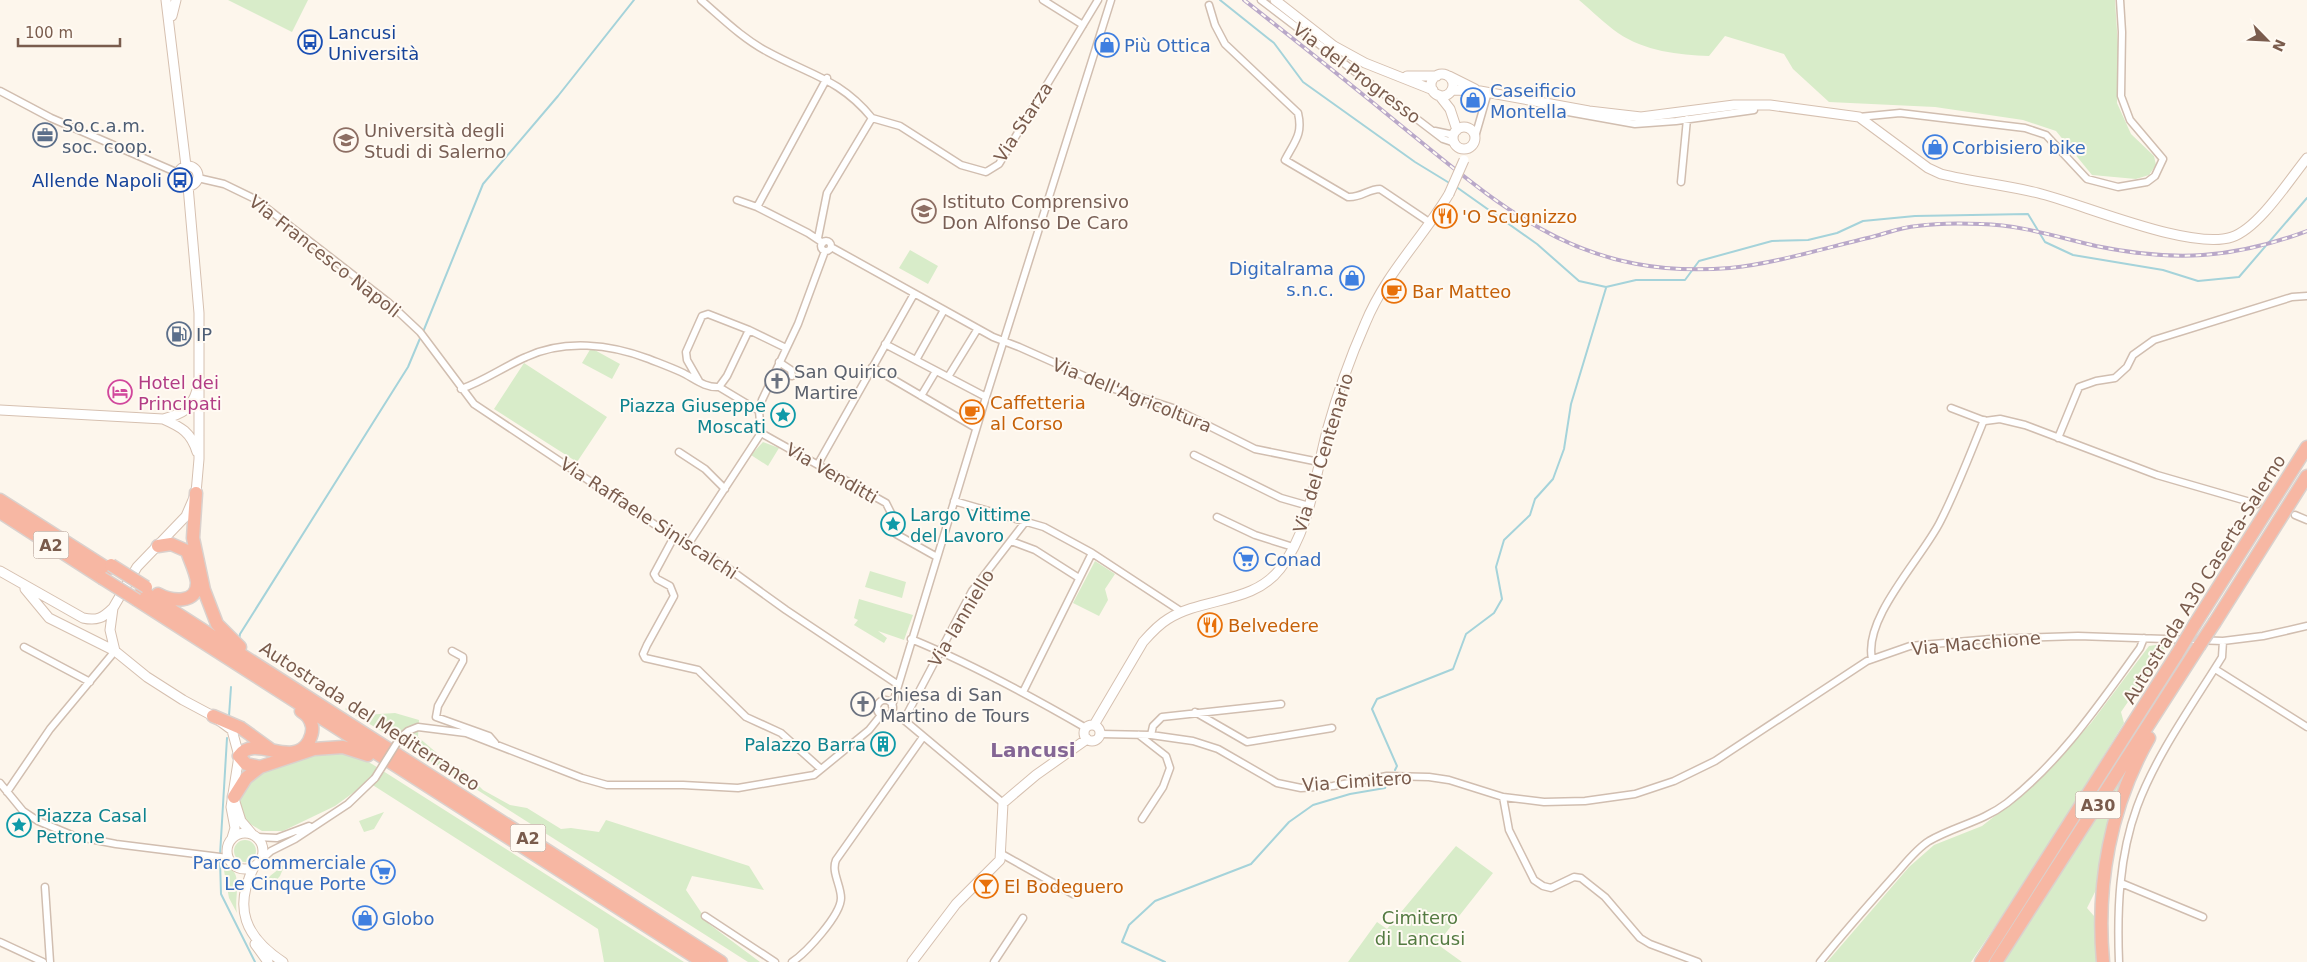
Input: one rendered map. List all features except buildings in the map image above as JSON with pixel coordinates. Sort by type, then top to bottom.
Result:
[{"type":"highway","name":"Autostrada A30 Caserta-Salerno","points":[[1982,962],[2307,447]]},
{"type":"highway","name":"Autostrada A30 Caserta-Salerno","points":[[2199,646],[2307,476]]},
{"type":"highway","points":[[196,493],[193,538],[197,564],[217,624],[240,647],[287,678],[293,687]]},
{"type":"highway","name":"Autostrada del Mediterraneo","points":[[0,500],[84,553],[107,571]]},
{"type":"highway","name":"Autostrada del Mediterraneo","points":[[0,512],[107,571],[293,687],[721,962]]},
{"type":"highway","points":[[142,593],[162,596],[176,601],[190,598],[197,586],[197,579],[187,551],[171,544],[158,546]]},
{"type":"highway","name":"Autostrada del Mediterraneo","points":[[142,593],[203,643],[702,962]]},
{"type":"highway","points":[[203,643],[222,660],[309,717],[313,730],[309,742],[303,748],[285,754],[249,748],[242,751],[239,756],[246,764],[260,767]]},
{"type":"highway","points":[[2102,962],[2100,908],[2103,871],[2113,828],[2145,745],[2199,646]]},
{"type":"highway","name":"A30","points":[[1996,962],[2199,646]]},
{"type":"highway","points":[[213,716],[241,728],[272,751]]},
{"type":"highway","points":[[234,797],[246,778],[260,767],[314,749],[343,747],[356,750],[375,759],[499,837],[529,852]]},
{"type":"street","points":[[166,0],[171,26],[186,166]]},
{"type":"street","points":[[171,26],[176,0]]},
{"type":"street","points":[[701,0],[755,45],[827,78],[844,89],[872,118],[827,193],[820,240],[757,207],[737,200]]},
{"type":"street","points":[[1043,0],[1082,25]]},
{"type":"street","name":"Via Starza","points":[[872,118],[900,126],[961,165],[986,172],[999,164],[1098,0]]},
{"type":"street","points":[[881,715],[886,716],[892,709],[897,684],[936,557],[1111,0]]},
{"type":"street","name":"Via del Progresso","points":[[1261,0],[1429,128],[1442,134],[1458,137]]},
{"type":"street","points":[[1275,0],[1334,46],[1365,63],[1436,93],[1484,92],[1641,117],[1685,113],[1734,105],[1770,105],[1859,116],[1900,112],[2025,128],[2046,134],[2087,179],[2118,187],[2147,182],[2155,176],[2163,159],[2130,120],[2121,96],[2122,32],[2120,0]]},
{"type":"street","points":[[1209,5],[1215,25],[1225,44],[1298,113],[1301,127],[1299,135],[1284,160],[1348,197],[1356,198],[1373,189],[1380,189],[1428,222]]},
{"type":"street","points":[[1395,75],[1414,77],[1447,75],[1484,92]]},
{"type":"street","points":[[1447,75],[1452,80],[1451,113],[1464,160]]},
{"type":"street","points":[[1436,76],[1432,81],[1436,93],[1451,113]]},
{"type":"street","points":[[757,207],[827,78]]},
{"type":"street","points":[[0,91],[51,118],[178,173]]},
{"type":"street","points":[[1458,137],[1466,148],[1474,140],[1484,92]]},
{"type":"street","points":[[1550,104],[1557,110],[1635,124],[1754,110]]},
{"type":"street","points":[[1859,116],[1928,168],[1941,174],[2040,193],[2121,220],[2217,241],[2234,237],[2250,226],[2307,158]]},
{"type":"street","points":[[1681,182],[1687,119]]},
{"type":"street","points":[[1458,137],[1472,131],[1474,140]]},
{"type":"street","name":"Via del Centenario","points":[[1090,727],[1143,642],[1168,619],[1182,612],[1256,589],[1270,581],[1279,571],[1293,547],[1309,506],[1319,462],[1340,389],[1365,323],[1378,296],[1428,222],[1450,194],[1474,140]]},
{"type":"street","points":[[178,173],[186,166]]},
{"type":"street","points":[[178,173],[180,182],[188,186],[194,184],[198,178],[195,168],[186,166]]},
{"type":"street","name":"Via Francesco Napoli","points":[[198,178],[224,184],[255,199],[388,302],[420,332]]},
{"type":"street","points":[[0,572],[83,618],[94,620],[103,618],[113,608],[137,567],[186,516],[196,493],[199,459],[200,380],[200,313],[188,186]]},
{"type":"street","name":"Via dell'Agricoltura","points":[[820,240],[828,241],[828,249],[944,310],[977,330],[1111,388],[1180,412],[1255,449],[1319,462]]},
{"type":"street","points":[[689,543],[761,433],[759,411],[779,362],[798,324],[828,249]]},
{"type":"street","points":[[818,464],[914,294]]},
{"type":"street","points":[[2058,438],[2079,387],[2096,381],[2115,378],[2127,367],[2133,355],[2154,340],[2292,297],[2307,296]]},
{"type":"street","points":[[916,360],[944,310]]},
{"type":"street","points":[[696,379],[687,360],[686,352],[702,316],[708,314],[749,330],[786,348]]},
{"type":"street","points":[[719,387],[727,376],[749,330]]},
{"type":"street","points":[[948,377],[977,330]]},
{"type":"street","name":"Via Raffaele Siniscalchi","points":[[420,332],[474,404],[617,500],[689,543],[897,684]]},
{"type":"street","points":[[461,389],[496,374],[526,357],[550,349],[591,344],[632,353],[696,379],[709,388],[719,387],[759,411]]},
{"type":"street","points":[[886,344],[986,397]]},
{"type":"street","points":[[779,362],[791,370],[792,376]]},
{"type":"street","points":[[872,367],[976,428]]},
{"type":"street","points":[[921,396],[936,371]]},
{"type":"street","points":[[0,410],[164,419],[181,414],[188,409],[193,403],[200,380]]},
{"type":"street","points":[[1951,408],[1984,420],[2000,419],[2058,438],[2157,475],[2256,504]]},
{"type":"street","points":[[164,419],[182,427],[189,433],[199,459]]},
{"type":"street","points":[[1872,659],[1870,648],[1880,619],[1902,578],[1940,524],[1984,420]]},
{"type":"street","name":"Via Venditti","points":[[761,433],[886,503],[894,519],[896,534],[936,557]]},
{"type":"street","points":[[679,452],[705,469],[724,489]]},
{"type":"street","points":[[1194,455],[1281,498],[1309,506]]},
{"type":"street","points":[[954,501],[1044,527],[1092,553],[1182,612]]},
{"type":"street","points":[[2295,515],[2307,520]]},
{"type":"street","points":[[1217,516],[1255,535],[1293,547]]},
{"type":"street","name":"Via Ianniello","points":[[904,720],[972,591],[1026,521]]},
{"type":"street","points":[[675,535],[654,574],[657,579],[670,586],[674,596],[646,645],[643,654],[645,658],[698,670],[746,717],[781,733],[821,769]]},
{"type":"street","points":[[1011,541],[1036,550],[1079,578]]},
{"type":"street","points":[[1023,692],[1092,553]]},
{"type":"street","points":[[22,585],[49,618],[115,651],[168,691],[213,716],[232,730],[239,756],[231,815],[234,832],[222,858]]},
{"type":"street","points":[[113,608],[110,630],[115,651]]},
{"type":"street","name":"Via Macchione","points":[[1503,797],[1544,802],[1585,801],[1635,794],[1674,781],[1715,761],[1782,715],[1872,659],[1910,646],[1991,639],[2078,636],[2223,641],[2262,636],[2307,626]]},
{"type":"street","points":[[1820,962],[1882,890],[1927,842],[1984,819],[2038,776],[2098,706],[2140,648],[2144,638]]},
{"type":"street","points":[[911,639],[941,651],[1090,727],[1098,728],[1100,734],[1094,740],[1087,739],[1036,774],[1003,803],[1000,860],[956,904],[912,962]]},
{"type":"street","points":[[2119,962],[2118,935],[2121,883],[2126,846],[2137,807],[2156,767],[2222,657],[2223,641]]},
{"type":"street","points":[[24,647],[90,682]]},
{"type":"street","points":[[7,792],[50,729],[115,651]]},
{"type":"street","points":[[452,651],[463,657],[464,661],[438,706],[436,717],[489,736],[496,744]]},
{"type":"street","points":[[2215,669],[2307,727]]},
{"type":"street","points":[[881,715],[877,706],[885,700],[897,684]]},
{"type":"street","points":[[885,700],[904,720],[1003,803]]},
{"type":"street","points":[[1151,735],[1153,726],[1162,717],[1281,704]]},
{"type":"street","points":[[1195,712],[1247,742],[1332,728]]},
{"type":"street","points":[[0,784],[19,809],[34,819],[74,836],[222,858],[238,868],[246,869],[257,863],[271,851],[294,839],[348,804],[375,778],[400,738],[418,726],[466,734],[582,778],[607,785],[683,784],[738,788],[814,775],[869,730],[881,715]]},
{"type":"street","points":[[1087,739],[1085,735],[1090,727]]},
{"type":"street","name":"Via Cimitero","points":[[1100,734],[1151,735],[1193,741],[1218,749],[1277,783],[1301,788],[1333,786],[1387,776],[1429,777],[1464,784],[1503,797]]},
{"type":"street","points":[[1139,735],[1166,756],[1170,768],[1163,787],[1142,819]]},
{"type":"street","points":[[792,962],[804,955],[840,907],[841,895],[834,866],[836,860],[924,737]]},
{"type":"street","points":[[234,797],[241,821],[263,848],[244,891],[245,915],[260,943],[283,962]]},
{"type":"street","points":[[1503,797],[1509,830],[1534,880],[1543,886],[1551,888],[1574,878],[1581,878],[1605,897],[1640,938],[1650,944],[1698,962]]},
{"type":"street","points":[[232,838],[244,833],[277,838],[320,822]]},
{"type":"street","points":[[1000,853],[1073,894]]},
{"type":"street","points":[[238,868],[242,881],[239,904],[240,913],[252,940],[268,962]]},
{"type":"street","points":[[2121,883],[2203,917]]},
{"type":"street","points":[[45,888],[50,962]]},
{"type":"street","points":[[704,916],[775,962]]},
{"type":"street","points":[[994,962],[1024,918]]},
{"type":"street","points":[[0,942],[43,962]]},
{"type":"green space","points":[[228,0],[308,0],[292,32]]},
{"type":"green space","points":[[1579,0],[2115,0],[2119,62],[2117,103],[2131,134],[2154,156],[2156,165],[2149,175],[2136,179],[2092,175],[2056,131],[2023,120],[1935,107],[1829,102],[1793,69],[1784,54],[1725,36],[1709,56],[1686,55],[1650,48],[1618,33]]},
{"type":"green space","points":[[910,250],[938,266],[928,284],[899,268]]},
{"type":"green space","points":[[591,348],[620,364],[612,379],[582,363]]},
{"type":"green space","points":[[524,363],[607,417],[577,462],[494,409]]},
{"type":"green space","points":[[763,442],[779,448],[768,466],[751,455]]},
{"type":"green space","points":[[1095,561],[1115,574],[1105,589],[1108,600],[1099,616],[1073,603]]},
{"type":"green space","points":[[870,571],[906,582],[902,598],[865,587]]},
{"type":"green space","points":[[859,599],[913,615],[904,640],[878,631],[887,638],[884,643],[854,625],[858,620],[854,618]]},
{"type":"green space","points":[[2168,643],[2121,712],[2124,723],[2030,875],[1971,962],[1827,962],[1909,867],[1934,845],[1982,826],[2032,787],[2091,723],[2149,646]]},
{"type":"green space","points":[[347,708],[364,715],[395,713],[419,720],[418,737],[451,765],[464,771],[483,790],[510,805],[527,808],[561,829],[571,828],[599,832],[606,820],[749,866],[764,890],[692,876],[686,890],[709,924],[760,962],[748,962],[460,779],[345,709]]},
{"type":"green space","points":[[348,751],[372,764],[684,962],[604,962],[598,929],[368,782],[335,806],[283,831],[262,831],[247,822],[238,802],[240,794],[258,772],[317,753]]},
{"type":"green space","points":[[2123,782],[2100,867],[2096,890],[2087,908],[2094,916],[2098,962],[2004,962],[2118,784]]},
{"type":"green space","points":[[384,812],[374,829],[364,832],[359,821]]},
{"type":"green space","points":[[245,840],[255,847],[256,851],[249,861],[245,862],[235,855],[234,851],[241,841]]},
{"type":"green space","name":"Cimitero di Lancusi","points":[[1456,846],[1493,873],[1437,944],[1462,962],[1348,962],[1377,922],[1387,929]]},
{"type":"green space","points":[[285,864],[280,876],[266,892],[263,889],[270,876]]},
{"type":"green space","points":[[223,865],[234,872],[236,878],[237,913],[229,898]]},
{"type":"waterway","points":[[423,332],[483,184],[558,96],[634,0]]},
{"type":"waterway","points":[[1220,0],[1274,43],[1303,82],[1415,162],[1451,184]]},
{"type":"waterway","points":[[1455,186],[1537,244],[1579,281],[1606,287],[1636,280],[1685,280],[1699,261],[1772,241],[1808,240],[1837,233],[1863,221],[1915,216],[2028,214],[2045,242],[2073,255],[2163,270],[2198,281],[2239,277],[2307,198]]},
{"type":"waterway","points":[[1395,770],[1397,766],[1372,709],[1377,699],[1453,669],[1466,634],[1494,613],[1502,599],[1496,567],[1504,540],[1530,515],[1535,499],[1553,479],[1564,449],[1571,404],[1606,288]]},
{"type":"waterway","points":[[239,640],[240,634],[408,367],[421,336]]},
{"type":"waterway","points":[[229,716],[231,687]]},
{"type":"waterway","points":[[220,855],[227,738]]},
{"type":"waterway","points":[[1165,962],[1122,942],[1129,925],[1155,901],[1251,864],[1289,822],[1313,805],[1350,794],[1385,788],[1388,782]]},
{"type":"waterway","points":[[220,860],[221,894],[255,962]]},
{"type":"railway","points":[[1244,0],[1438,156],[1511,211],[1549,233],[1588,251],[1630,263],[1677,269],[1747,266],[1801,255],[1906,228],[1941,224],[1996,225],[2039,232],[2124,251],[2177,256],[2228,252],[2280,240],[2307,231]]},
{"type":"place","name":"Lancusi Università","points":[[310,42]]},
{"type":"place","name":"Più Ottica","points":[[1107,45]]},
{"type":"place","name":"Caseificio Montella","points":[[1473,100]]},
{"type":"place","name":"So.c.a.m. soc. coop.","points":[[45,135]]},
{"type":"place","name":"Università degli Studi di Salerno","points":[[346,140]]},
{"type":"place","name":"Corbisiero bike","points":[[1935,147]]},
{"type":"place","name":"Allende Napoli","points":[[180,180]]},
{"type":"place","name":"Istituto Comprensivo Don Alfonso De Caro","points":[[924,211]]},
{"type":"place","name":"'O Scugnizzo","points":[[1445,216]]},
{"type":"place","name":"Digitalrama s.n.c.","points":[[1352,278]]},
{"type":"place","name":"Bar Matteo","points":[[1394,291]]},
{"type":"place","name":"IP","points":[[179,334]]},
{"type":"place","name":"San Quirico Martire","points":[[777,381]]},
{"type":"place","name":"Hotel dei Principati","points":[[120,392]]},
{"type":"place","name":"Caffetteria al Corso","points":[[972,412]]},
{"type":"place","name":"Piazza Giuseppe Moscati","points":[[783,415]]},
{"type":"place","name":"Largo Vittime del Lavoro","points":[[893,524]]},
{"type":"place","name":"Conad","points":[[1246,559]]},
{"type":"place","name":"Belvedere","points":[[1210,625]]},
{"type":"place","name":"Chiesa di San Martino de Tours","points":[[863,704]]},
{"type":"place","name":"Palazzo Barra","points":[[883,744]]},
{"type":"place","name":"Piazza Casal Petrone","points":[[19,825]]},
{"type":"place","name":"Parco Commerciale Le Cinque Porte","points":[[383,872]]},
{"type":"place","name":"El Bodeguero","points":[[986,886]]},
{"type":"place","name":"Globo","points":[[365,918]]},
{"type":"district","name":"Lancusi","points":[[1033,750]]}]
